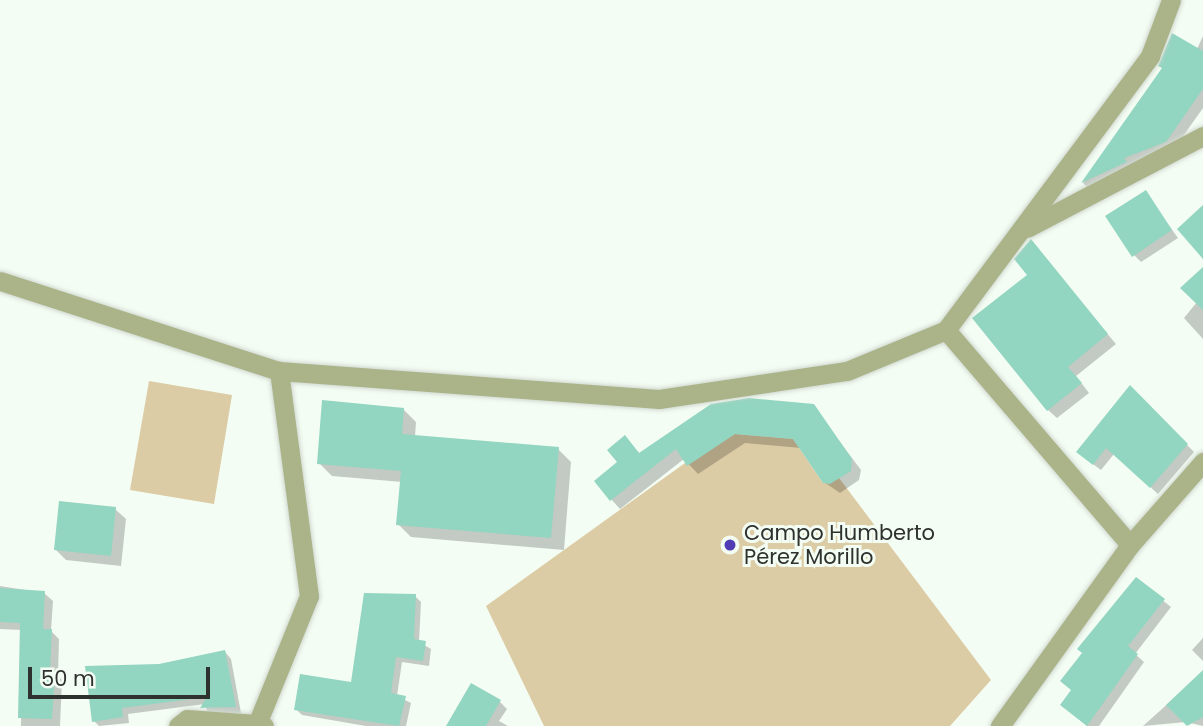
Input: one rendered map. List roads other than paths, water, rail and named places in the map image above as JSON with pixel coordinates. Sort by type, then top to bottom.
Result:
[{"type":"street","points":[[0,281],[279,371],[660,399],[847,371],[946,330],[1150,56],[1171,0]]},
{"type":"street","points":[[1023,230],[1203,136]]},
{"type":"street","points":[[946,330],[1130,544]]},
{"type":"street","points":[[178,726],[187,719],[260,725],[309,596],[279,371]]},
{"type":"street","points":[[1000,726],[1130,544],[1203,462]]},
{"type":"place","name":"Campo Humberto Pérez Morillo","points":[[730,545]]}]
